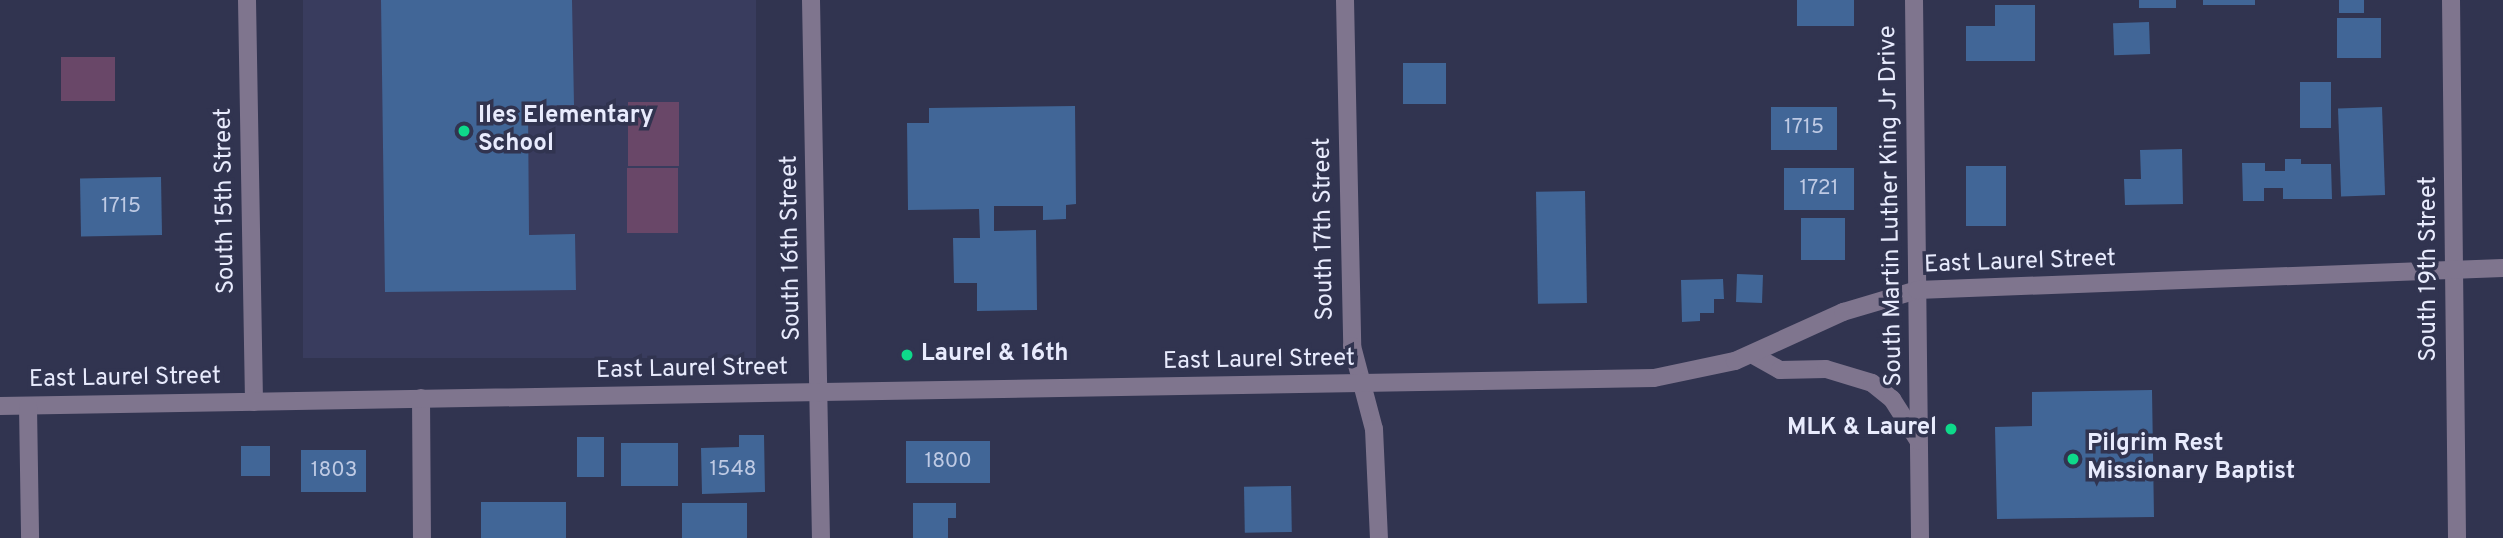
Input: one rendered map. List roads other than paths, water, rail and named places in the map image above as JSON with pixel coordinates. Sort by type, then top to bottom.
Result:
[{"type":"street","name":"South 15th Street","points":[[247,0],[254,401]]},
{"type":"street","name":"South 16th Street","points":[[811,0],[821,538]]},
{"type":"street","name":"South 17th Street","points":[[1345,0],[1352,346],[1359,383],[1374,429],[1379,538]]},
{"type":"street","name":"South Martin Luther King Jr Drive","points":[[1914,0],[1920,538]]},
{"type":"street","name":"South 19th Street","points":[[2452,0],[2457,538]]},
{"type":"street","name":"East Laurel Street","points":[[0,406],[1654,378],[1753,355],[1843,313],[1917,290],[2503,268]]},
{"type":"street","points":[[1753,355],[1780,370],[1826,369],[1872,383],[1892,399],[1918,440]]},
{"type":"street","points":[[421,398],[422,538]]},
{"type":"street","points":[[28,406],[30,538]]},
{"type":"place","name":"Iles Elementary School","points":[[464,131]]},
{"type":"place","name":"Laurel & 16th","points":[[907,355]]},
{"type":"place","name":"MLK & Laurel","points":[[1951,429]]},
{"type":"place","name":"Pilgrim Rest Missionary Baptist","points":[[2073,459]]}]
